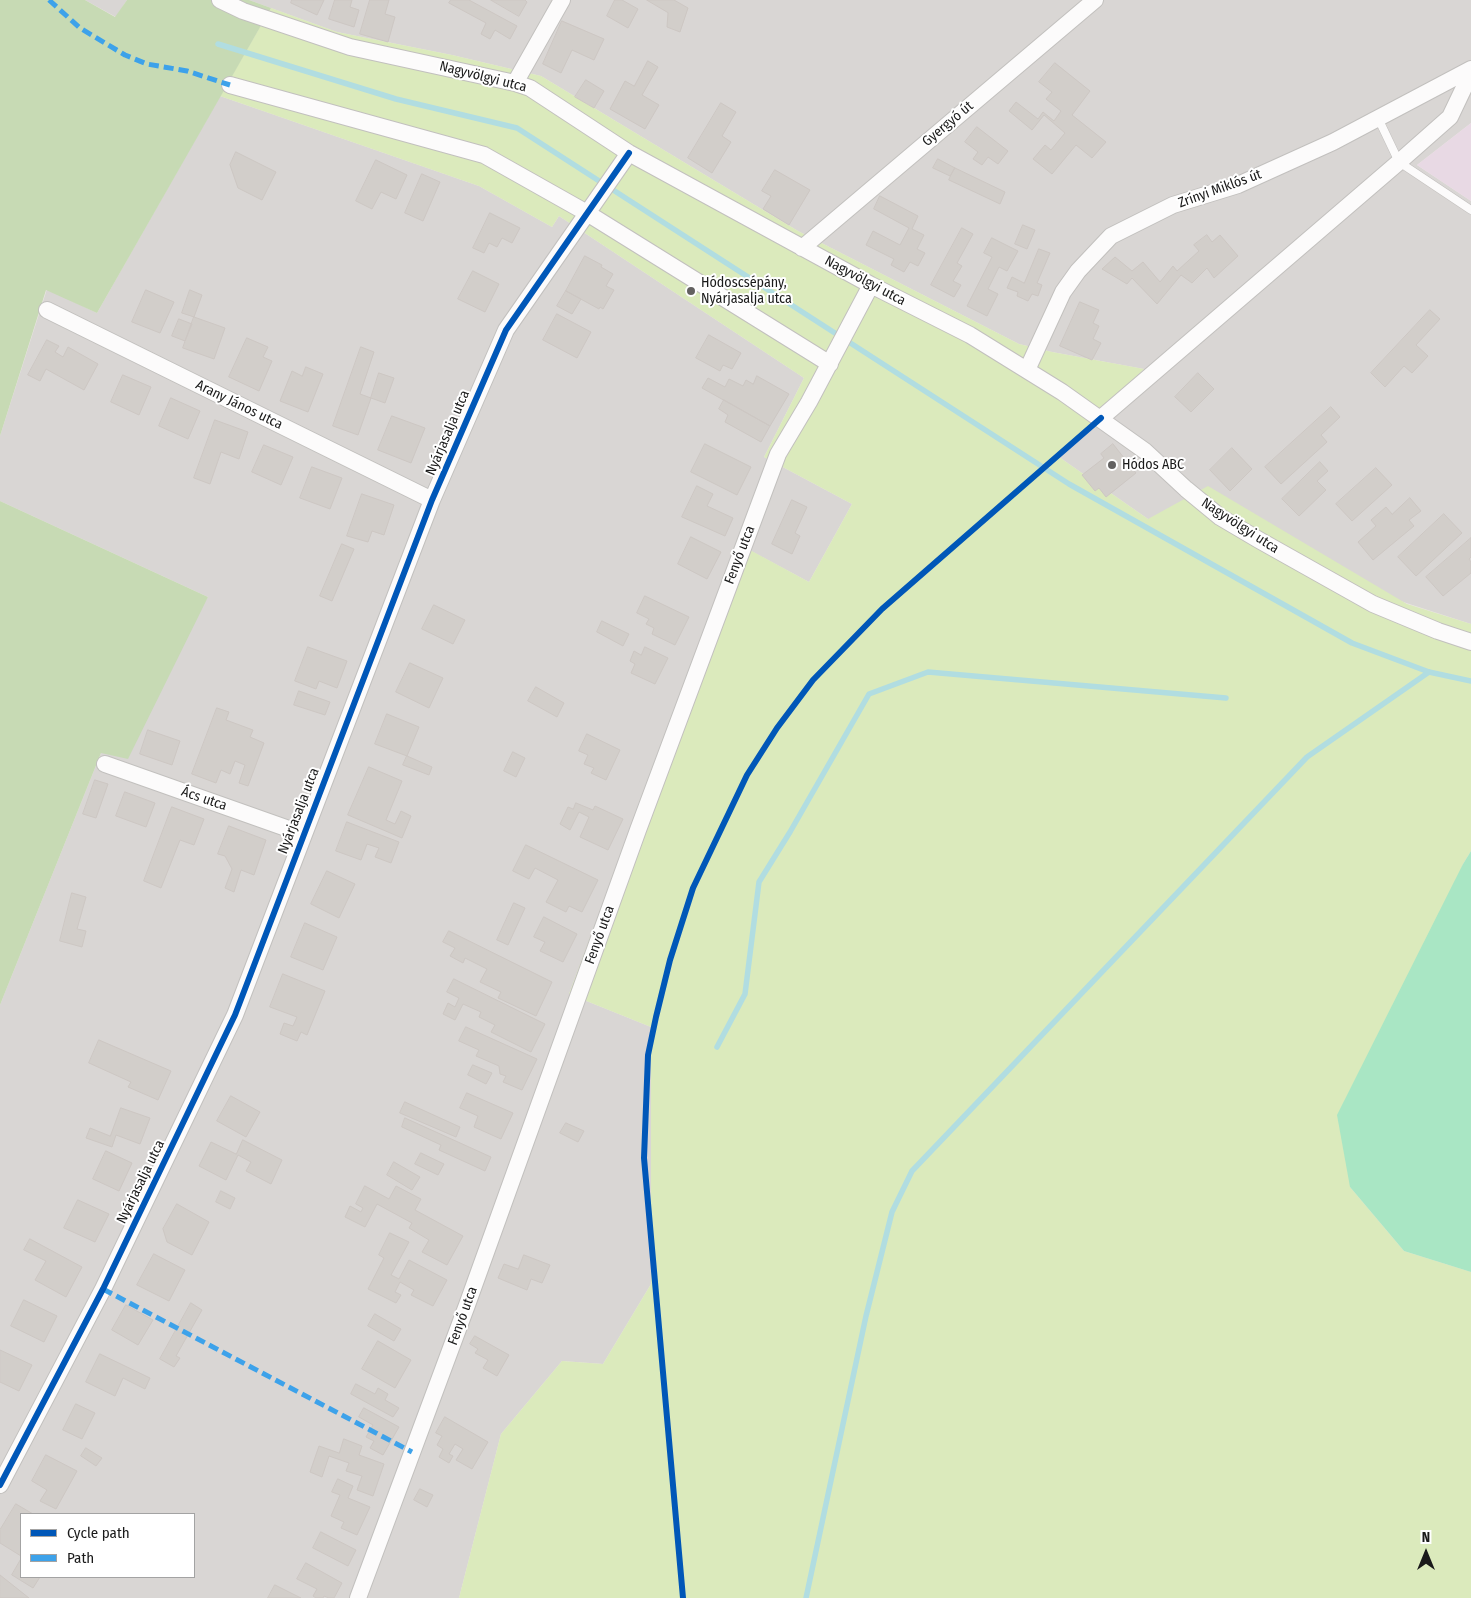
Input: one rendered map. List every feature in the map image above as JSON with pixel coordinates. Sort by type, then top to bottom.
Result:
[{"type":"street","name":"Nagyvölgyi utca","points":[[220,0],[243,11],[350,47],[515,83],[530,88],[630,153],[871,285],[970,335],[1027,370],[1101,418],[1144,451],[1186,489],[1220,516],[1259,540],[1373,604],[1438,631],[1471,642]]},
{"type":"street","points":[[515,83],[562,0]]},
{"type":"street","name":"Gyergyó út","points":[[802,248],[1095,0]]},
{"type":"street","points":[[1101,418],[1450,117],[1471,71]]},
{"type":"street","name":"Zrínyi Miklós út","points":[[1027,370],[1063,292],[1078,271],[1111,236],[1173,205],[1238,185],[1333,142],[1471,71]]},
{"type":"street","points":[[230,85],[484,155],[588,213],[830,364]]},
{"type":"street","name":"Nyárjasalja utca","points":[[0,1485],[103,1289],[235,1015],[432,500],[506,330],[630,153]]},
{"type":"street","name":"Fenyő utca","points":[[358,1598],[470,1296],[638,830],[778,454],[849,330],[871,285]]},
{"type":"street","name":"Arany János utca","points":[[47,310],[432,500]]},
{"type":"street","name":"Ács utca","points":[[105,764],[303,834]]},
{"type":"lane","points":[[1378,118],[1399,162],[1471,210]]},
{"type":"shaded area","points":[[85,0],[127,0],[116,17]]},
{"type":"shaded area","points":[[249,0],[1471,0],[1471,123],[1417,165],[1471,201],[1471,624],[1148,519],[1059,457],[1144,369],[1019,344],[798,231],[541,76],[452,55],[337,32]]},
{"type":"shaded area","points":[[220,96],[479,186],[552,227],[559,216],[804,378],[764,457],[852,504],[809,582],[738,544],[569,994],[651,1027],[651,1284],[603,1364],[562,1361],[501,1434],[459,1598],[0,1598],[0,1005],[101,753],[208,597],[0,501],[0,436],[47,289],[97,313]]},
{"type":"shaded area","points":[[1471,123],[1471,201],[1417,165]]},
{"type":"green space","points":[[0,0],[85,0],[115,17],[127,0],[249,0],[271,8],[97,313],[46,290],[0,436]]},
{"type":"green space","points":[[271,8],[337,32],[452,55],[541,76],[798,231],[1019,344],[1144,369],[1059,457],[1148,519],[1208,486],[1407,604],[1471,624],[1471,851],[1463,864],[1350,1187],[1404,1251],[1471,1272],[1471,1598],[459,1598],[501,1434],[562,1361],[603,1364],[651,1284],[651,1027],[569,994],[737,543],[809,582],[852,504],[764,457],[804,378],[559,216],[552,227],[479,186],[220,96]]},
{"type":"green space","points":[[0,501],[208,597],[128,759],[101,753],[0,1005]]},
{"type":"green space","points":[[1471,851],[1471,1272],[1404,1251],[1350,1187],[1337,1115]]},
{"type":"building","points":[[292,0],[324,0],[317,15],[291,3]]},
{"type":"building","points":[[335,0],[352,0],[350,7],[359,10],[354,27],[329,19]]},
{"type":"building","points":[[370,0],[389,0],[385,14],[395,17],[388,42],[360,34]]},
{"type":"building","points":[[451,0],[469,0],[517,26],[510,39],[495,30],[490,39],[481,34],[486,23],[449,3]]},
{"type":"building","points":[[491,0],[525,0],[527,2],[519,16]]},
{"type":"building","points":[[615,0],[622,0],[638,9],[628,28],[607,16]]},
{"type":"building","points":[[647,0],[674,0],[688,8],[680,32],[667,27],[668,13]]},
{"type":"building","points":[[562,21],[604,39],[594,60],[572,50],[561,73],[543,64]]},
{"type":"building","points":[[648,61],[658,67],[642,95],[659,105],[645,129],[610,109],[625,81],[634,86]]},
{"type":"building","points":[[1055,63],[1090,91],[1072,115],[1106,142],[1092,158],[1076,145],[1052,174],[1033,159],[1045,145],[1051,150],[1065,133],[1044,115],[1032,130],[1009,111],[1016,102],[1038,119],[1043,112],[1054,121],[1061,111],[1046,99],[1052,92],[1039,82]]},
{"type":"building","points":[[586,80],[604,91],[594,108],[575,97]]},
{"type":"building","points":[[721,103],[736,112],[722,136],[731,142],[712,173],[688,158]]},
{"type":"building","points":[[977,127],[1008,151],[998,164],[988,157],[982,165],[973,159],[978,152],[965,142]]},
{"type":"building","points":[[236,152],[276,172],[262,200],[238,188],[230,165]]},
{"type":"building","points":[[938,159],[955,168],[950,176],[933,168]]},
{"type":"building","points":[[376,160],[407,175],[396,199],[381,192],[372,209],[356,201]]},
{"type":"building","points":[[955,168],[1005,192],[1000,204],[949,180]]},
{"type":"building","points":[[775,170],[810,190],[789,225],[763,209],[771,196],[762,191]]},
{"type":"building","points":[[422,174],[440,182],[423,221],[405,213]]},
{"type":"building","points":[[880,196],[918,216],[912,229],[924,235],[917,249],[925,253],[918,266],[910,262],[904,272],[891,265],[894,259],[866,245],[873,231],[900,245],[909,228],[874,209]]},
{"type":"building","points":[[490,213],[520,228],[512,243],[502,238],[497,247],[489,243],[484,253],[473,248]]},
{"type":"building","points":[[1023,225],[1035,230],[1027,249],[1015,244]]},
{"type":"building","points":[[962,228],[973,234],[957,263],[962,266],[953,281],[961,285],[954,297],[931,285]]},
{"type":"building","points":[[1207,235],[1212,242],[1220,235],[1238,256],[1214,278],[1207,268],[1192,283],[1181,275],[1157,304],[1132,278],[1127,284],[1102,269],[1115,257],[1132,271],[1143,262],[1160,282],[1173,266],[1177,271],[1199,251],[1194,245]]},
{"type":"building","points":[[992,238],[1018,251],[1007,271],[999,267],[988,289],[998,294],[987,316],[967,306],[992,257],[984,253]]},
{"type":"building","points":[[1039,249],[1050,253],[1037,283],[1042,285],[1038,296],[1032,294],[1028,301],[1017,296],[1018,292],[1007,288],[1012,277],[1024,283]]},
{"type":"building","points":[[585,256],[602,265],[601,267],[613,274],[606,286],[614,290],[603,309],[600,307],[599,309],[566,291]]},
{"type":"building","points":[[473,271],[499,284],[485,312],[458,299]]},
{"type":"building","points":[[146,290],[174,302],[160,333],[132,322]]},
{"type":"building","points":[[190,290],[202,295],[194,317],[182,313]]},
{"type":"building","points":[[566,291],[581,299],[572,314],[557,306]]},
{"type":"building","points":[[1080,302],[1099,310],[1093,323],[1099,326],[1093,339],[1101,343],[1092,360],[1060,346]]},
{"type":"building","points":[[1430,310],[1440,319],[1416,345],[1428,356],[1412,373],[1404,366],[1385,387],[1371,373]]},
{"type":"building","points":[[557,314],[591,332],[577,358],[543,340]]},
{"type":"building","points":[[194,317],[225,328],[214,359],[183,348]]},
{"type":"building","points":[[179,319],[192,324],[185,341],[172,336]]},
{"type":"building","points":[[709,335],[741,353],[732,369],[723,365],[720,371],[696,358]]},
{"type":"building","points":[[247,338],[268,347],[263,357],[272,361],[259,391],[229,377]]},
{"type":"building","points":[[47,340],[59,346],[55,352],[63,357],[68,347],[98,364],[84,390],[46,369],[40,381],[28,375]]},
{"type":"building","points":[[361,347],[374,352],[360,394],[371,398],[358,435],[333,426]]},
{"type":"building","points":[[306,367],[323,374],[308,412],[280,401],[292,371],[302,376]]},
{"type":"building","points":[[379,373],[394,378],[385,403],[371,398]]},
{"type":"building","points":[[1198,373],[1214,389],[1191,412],[1175,397]]},
{"type":"building","points":[[123,375],[151,387],[139,415],[111,402]]},
{"type":"building","points":[[757,376],[789,394],[770,426],[702,388],[708,378],[725,387],[729,379],[743,386],[746,380],[753,384]]},
{"type":"building","points":[[171,398],[200,411],[188,439],[159,426]]},
{"type":"building","points":[[724,400],[770,426],[761,442],[725,422],[728,415],[719,409]]},
{"type":"building","points":[[1331,407],[1340,417],[1321,435],[1327,442],[1281,484],[1265,467]]},
{"type":"building","points":[[392,416],[425,428],[411,463],[378,450]]},
{"type":"building","points":[[215,420],[248,432],[239,459],[221,452],[210,484],[194,478]]},
{"type":"building","points":[[705,444],[751,467],[737,495],[691,472]]},
{"type":"building","name":"Hódos ABC","points":[[1113,444],[1136,473],[1106,497],[1099,488],[1095,491],[1082,475],[1104,458],[1101,454]]},
{"type":"building","points":[[264,445],[293,457],[281,485],[252,472]]},
{"type":"building","points":[[1232,448],[1252,469],[1230,491],[1210,470]]},
{"type":"building","points":[[1320,462],[1328,471],[1317,481],[1326,490],[1299,516],[1282,499]]},
{"type":"building","points":[[312,467],[342,478],[330,509],[300,498]]},
{"type":"building","points":[[1376,468],[1392,485],[1352,521],[1336,504]]},
{"type":"building","points":[[697,486],[713,494],[707,506],[733,518],[725,536],[682,517]]},
{"type":"building","points":[[362,494],[394,505],[384,535],[372,531],[368,542],[347,536]]},
{"type":"building","points":[[1410,498],[1421,511],[1409,520],[1414,526],[1373,560],[1358,542],[1376,526],[1371,520],[1386,507],[1392,514]]},
{"type":"building","points":[[792,500],[807,507],[795,533],[800,536],[792,554],[772,544]]},
{"type":"building","points":[[1444,514],[1462,533],[1416,576],[1398,557]]},
{"type":"building","points":[[691,537],[721,552],[707,579],[678,564]]},
{"type":"building","points":[[1471,538],[1471,557],[1469,559],[1471,562],[1471,573],[1443,596],[1426,577]]},
{"type":"building","points":[[342,544],[354,549],[332,601],[320,596]]},
{"type":"building","points":[[645,596],[689,617],[675,645],[652,634],[654,628],[646,624],[649,619],[637,613]]},
{"type":"building","points":[[434,605],[465,620],[453,644],[422,629]]},
{"type":"building","points":[[602,621],[629,634],[623,646],[597,632]]},
{"type":"building","points":[[308,647],[347,661],[337,688],[319,681],[316,689],[295,681]]},
{"type":"building","points":[[645,647],[668,658],[655,684],[631,673],[635,664],[630,661],[634,651],[641,655]]},
{"type":"building","points":[[410,663],[443,678],[429,708],[396,692]]},
{"type":"building","points":[[536,687],[564,703],[557,717],[528,701]]},
{"type":"building","points":[[299,691],[330,702],[325,715],[294,705]]},
{"type":"building","points":[[217,708],[229,712],[226,720],[253,730],[250,737],[264,743],[248,786],[239,783],[245,765],[235,761],[230,774],[221,770],[216,783],[192,774]]},
{"type":"building","points":[[387,714],[419,727],[407,756],[375,744]]},
{"type":"building","points":[[148,730],[180,741],[172,765],[140,754]]},
{"type":"building","points":[[587,734],[620,750],[606,780],[591,773],[594,768],[584,764],[588,755],[579,751]]},
{"type":"building","points":[[513,752],[525,758],[516,777],[504,771]]},
{"type":"building","points":[[407,756],[432,767],[429,775],[403,765]]},
{"type":"building","points":[[369,767],[402,781],[386,820],[395,824],[401,811],[411,816],[402,838],[348,815]]},
{"type":"building","points":[[95,780],[108,784],[96,818],[83,814]]},
{"type":"building","points":[[125,792],[155,803],[146,827],[116,816]]},
{"type":"building","points":[[576,803],[593,810],[595,806],[623,819],[608,850],[580,837],[589,817],[579,812],[570,830],[560,824],[568,807],[573,809]]},
{"type":"building","points":[[172,807],[204,819],[194,845],[180,840],[161,888],[144,881]]},
{"type":"building","points":[[347,822],[399,842],[391,863],[375,857],[379,848],[367,844],[361,860],[336,851]]},
{"type":"building","points":[[229,826],[266,840],[254,875],[241,870],[234,892],[225,888],[232,869],[225,856],[218,854]]},
{"type":"building","points":[[526,845],[598,880],[582,912],[569,906],[566,912],[546,902],[558,880],[535,868],[529,879],[513,871]]},
{"type":"building","points":[[327,871],[355,884],[339,918],[311,904]]},
{"type":"building","points":[[72,893],[86,897],[77,929],[86,931],[82,947],[60,941]]},
{"type":"building","points":[[514,903],[525,908],[508,945],[497,940]]},
{"type":"building","points":[[544,917],[577,934],[563,962],[540,951],[545,942],[534,937]]},
{"type":"building","points":[[305,923],[337,937],[323,970],[291,957]]},
{"type":"building","points":[[449,931],[552,982],[536,1016],[498,998],[501,992],[480,982],[487,969],[465,958],[463,963],[450,956],[455,948],[443,942]]},
{"type":"building","points":[[283,974],[325,991],[307,1035],[301,1032],[297,1041],[280,1034],[284,1023],[293,1026],[297,1017],[270,1007]]},
{"type":"building","points":[[454,979],[545,1024],[531,1052],[491,1032],[495,1025],[479,1017],[481,1012],[463,1004],[455,1020],[443,1014],[448,1003],[455,1007],[459,998],[447,992]]},
{"type":"building","points":[[466,1027],[537,1059],[522,1090],[503,1082],[506,1076],[500,1074],[499,1066],[476,1056],[479,1050],[459,1041]]},
{"type":"building","points":[[99,1040],[171,1071],[158,1100],[128,1087],[131,1082],[89,1063]]},
{"type":"building","points":[[473,1065],[492,1073],[486,1084],[468,1075]]},
{"type":"building","points":[[467,1093],[513,1113],[501,1139],[474,1127],[478,1116],[460,1108]]},
{"type":"building","points":[[231,1096],[260,1112],[246,1137],[217,1121]]},
{"type":"building","points":[[405,1102],[460,1127],[456,1137],[400,1113]]},
{"type":"building","points":[[121,1108],[150,1118],[140,1144],[116,1135],[112,1147],[86,1138],[90,1128],[110,1136]]},
{"type":"building","points":[[405,1118],[491,1157],[485,1171],[439,1150],[441,1145],[402,1127]]},
{"type":"building","points":[[566,1123],[584,1131],[578,1142],[560,1133]]},
{"type":"building","points":[[243,1140],[282,1160],[271,1184],[246,1171],[251,1162],[238,1155],[226,1180],[199,1166],[211,1142],[236,1154]]},
{"type":"building","points":[[106,1151],[132,1163],[119,1191],[93,1179]]},
{"type":"building","points":[[421,1153],[444,1164],[438,1175],[415,1164]]},
{"type":"building","points":[[394,1162],[420,1177],[412,1190],[387,1175]]},
{"type":"building","points":[[365,1186],[389,1199],[396,1186],[421,1199],[415,1210],[463,1236],[447,1265],[422,1252],[429,1240],[409,1228],[412,1223],[377,1204],[365,1227],[345,1217],[350,1206],[361,1212],[363,1208],[356,1204]]},
{"type":"building","points":[[221,1191],[235,1198],[230,1209],[216,1202]]},
{"type":"building","points":[[78,1200],[109,1214],[95,1242],[64,1228]]},
{"type":"building","points":[[177,1204],[209,1222],[192,1255],[167,1242],[163,1229]]},
{"type":"building","points":[[390,1233],[409,1242],[391,1275],[399,1279],[409,1260],[447,1280],[433,1306],[411,1295],[414,1290],[400,1282],[395,1292],[401,1295],[396,1303],[368,1289],[384,1258],[379,1255]]},
{"type":"building","points":[[30,1239],[82,1267],[66,1297],[35,1280],[46,1261],[24,1250]]},
{"type":"building","points":[[154,1254],[185,1270],[169,1301],[137,1285]]},
{"type":"building","points":[[524,1255],[550,1265],[542,1283],[531,1279],[527,1290],[498,1278],[504,1264],[518,1269]]},
{"type":"building","points":[[24,1300],[57,1316],[44,1342],[11,1326]]},
{"type":"building","points":[[191,1303],[202,1310],[176,1356],[180,1358],[174,1367],[160,1359]]},
{"type":"building","points":[[126,1305],[153,1320],[138,1345],[112,1330]]},
{"type":"building","points":[[375,1314],[401,1329],[394,1341],[368,1326]]},
{"type":"building","points":[[475,1336],[509,1355],[497,1376],[483,1368],[488,1360],[475,1353],[478,1349],[470,1344]]},
{"type":"building","points":[[378,1341],[411,1360],[395,1388],[362,1369]]},
{"type":"building","points":[[0,1350],[32,1365],[19,1391],[0,1382]]},
{"type":"building","points":[[100,1354],[150,1378],[145,1389],[123,1378],[115,1396],[86,1382]]},
{"type":"building","points":[[356,1384],[375,1394],[378,1388],[388,1394],[385,1400],[399,1408],[393,1417],[351,1394]]},
{"type":"building","points":[[76,1404],[95,1413],[82,1439],[63,1430]]},
{"type":"building","points":[[364,1408],[399,1427],[383,1455],[370,1448],[374,1441],[366,1437],[373,1425],[359,1417]]},
{"type":"building","points":[[445,1417],[488,1442],[472,1469],[456,1460],[463,1449],[455,1444],[449,1454],[453,1456],[449,1463],[439,1457],[443,1449],[437,1445],[442,1436],[436,1433]]},
{"type":"building","points":[[344,1439],[362,1446],[359,1455],[384,1464],[373,1496],[357,1490],[362,1476],[346,1471],[349,1463],[329,1456],[322,1477],[310,1472],[319,1446],[339,1453]]},
{"type":"building","points":[[86,1448],[102,1458],[96,1466],[81,1456]]},
{"type":"building","points":[[46,1455],[77,1471],[56,1509],[40,1501],[47,1490],[32,1481]]},
{"type":"building","points":[[338,1479],[353,1486],[348,1498],[370,1507],[357,1535],[341,1528],[344,1522],[331,1516],[340,1495],[332,1492]]},
{"type":"building","points":[[420,1489],[433,1495],[427,1507],[414,1500]]},
{"type":"building","points":[[16,1504],[31,1513],[20,1513],[20,1555],[0,1543],[0,1530]]},
{"type":"building","points":[[321,1532],[356,1550],[348,1566],[313,1548]]},
{"type":"building","points":[[20,1561],[20,1578],[39,1578],[33,1588],[12,1575]]},
{"type":"building","points":[[306,1563],[342,1583],[334,1598],[324,1596],[323,1598],[316,1598],[313,1596],[317,1589],[297,1579]]},
{"type":"building","points":[[0,1575],[29,1598],[0,1598]]},
{"type":"building","points":[[275,1585],[301,1598],[268,1598]]},
{"type":"waterway","points":[[218,44],[396,99],[517,128],[1069,484],[1352,643],[1429,672],[1471,681]]},
{"type":"waterway","points":[[717,1047],[745,994],[759,882],[790,832],[869,694],[928,672],[1226,698]]},
{"type":"waterway","points":[[806,1598],[866,1316],[892,1212],[912,1171],[1307,757],[1429,672]]},
{"type":"marked path","points":[[49,0],[80,28],[125,55],[147,64],[187,71],[230,85]]},
{"type":"marked path","points":[[103,1289],[412,1452]]},
{"type":"cycle path","points":[[0,1485],[103,1289],[235,1015],[432,500],[506,330],[629,153]]},
{"type":"cycle path","points":[[683,1598],[644,1158],[648,1055],[670,960],[693,888],[747,775],[777,728],[813,680],[882,609],[1101,418]]},
{"type":"place","name":"Hódoscsépány, Nyárjasalja utca","points":[[691,291]]},
{"type":"place","name":"Hódos ABC","points":[[1112,465]]}]
